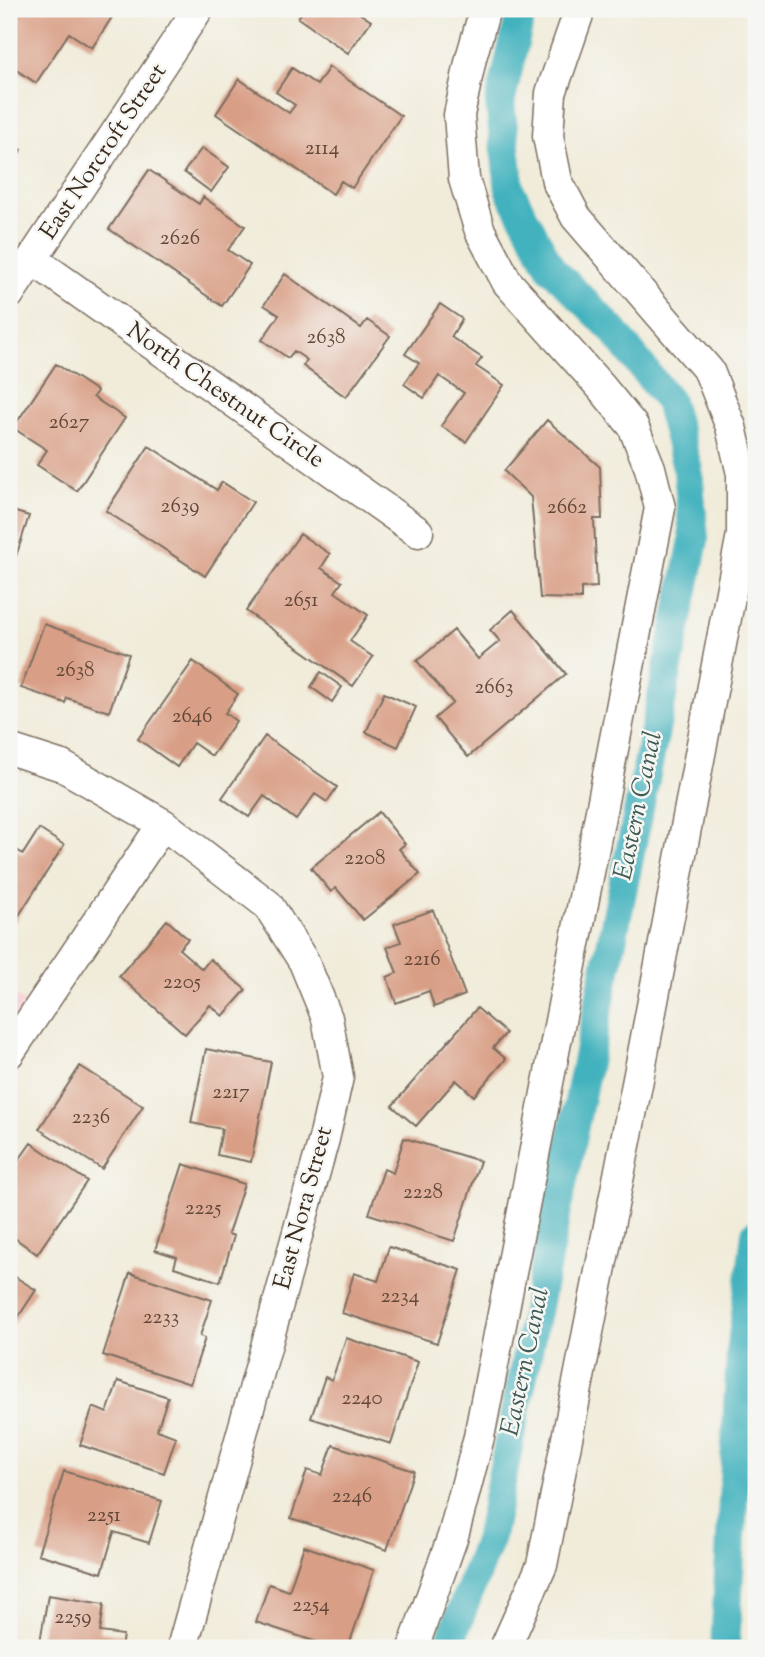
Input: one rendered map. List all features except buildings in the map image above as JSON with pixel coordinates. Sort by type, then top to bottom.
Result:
[{"type":"street","name":"East Norcroft Street","points":[[9,294],[198,9]]},
{"type":"street","points":[[413,1648],[453,1536],[479,1437],[660,508],[650,468],[633,426],[506,282],[480,231],[464,179],[459,114],[485,9]]},
{"type":"street","points":[[511,1645],[542,1564],[742,534],[743,474],[731,427],[709,371],[576,217],[557,181],[548,136],[551,93],[580,9]]},
{"type":"street","name":"North Chestnut Circle","points":[[32,259],[418,533]]},
{"type":"street","name":"East Nora Street","points":[[9,749],[62,765],[163,824],[268,905],[304,962],[327,1018],[338,1077],[324,1139],[184,1648]]},
{"type":"street","points":[[9,1053],[163,824]]},
{"type":"shaded area","points":[[9,991],[37,1011],[9,1053]]},
{"type":"waterway","name":"Eastern Canal","points":[[449,1648],[490,1536],[694,540],[688,470],[669,401],[612,329],[551,268],[510,191],[500,103],[522,9]]},
{"type":"waterway","points":[[725,1648],[741,1353],[756,1234]]}]
